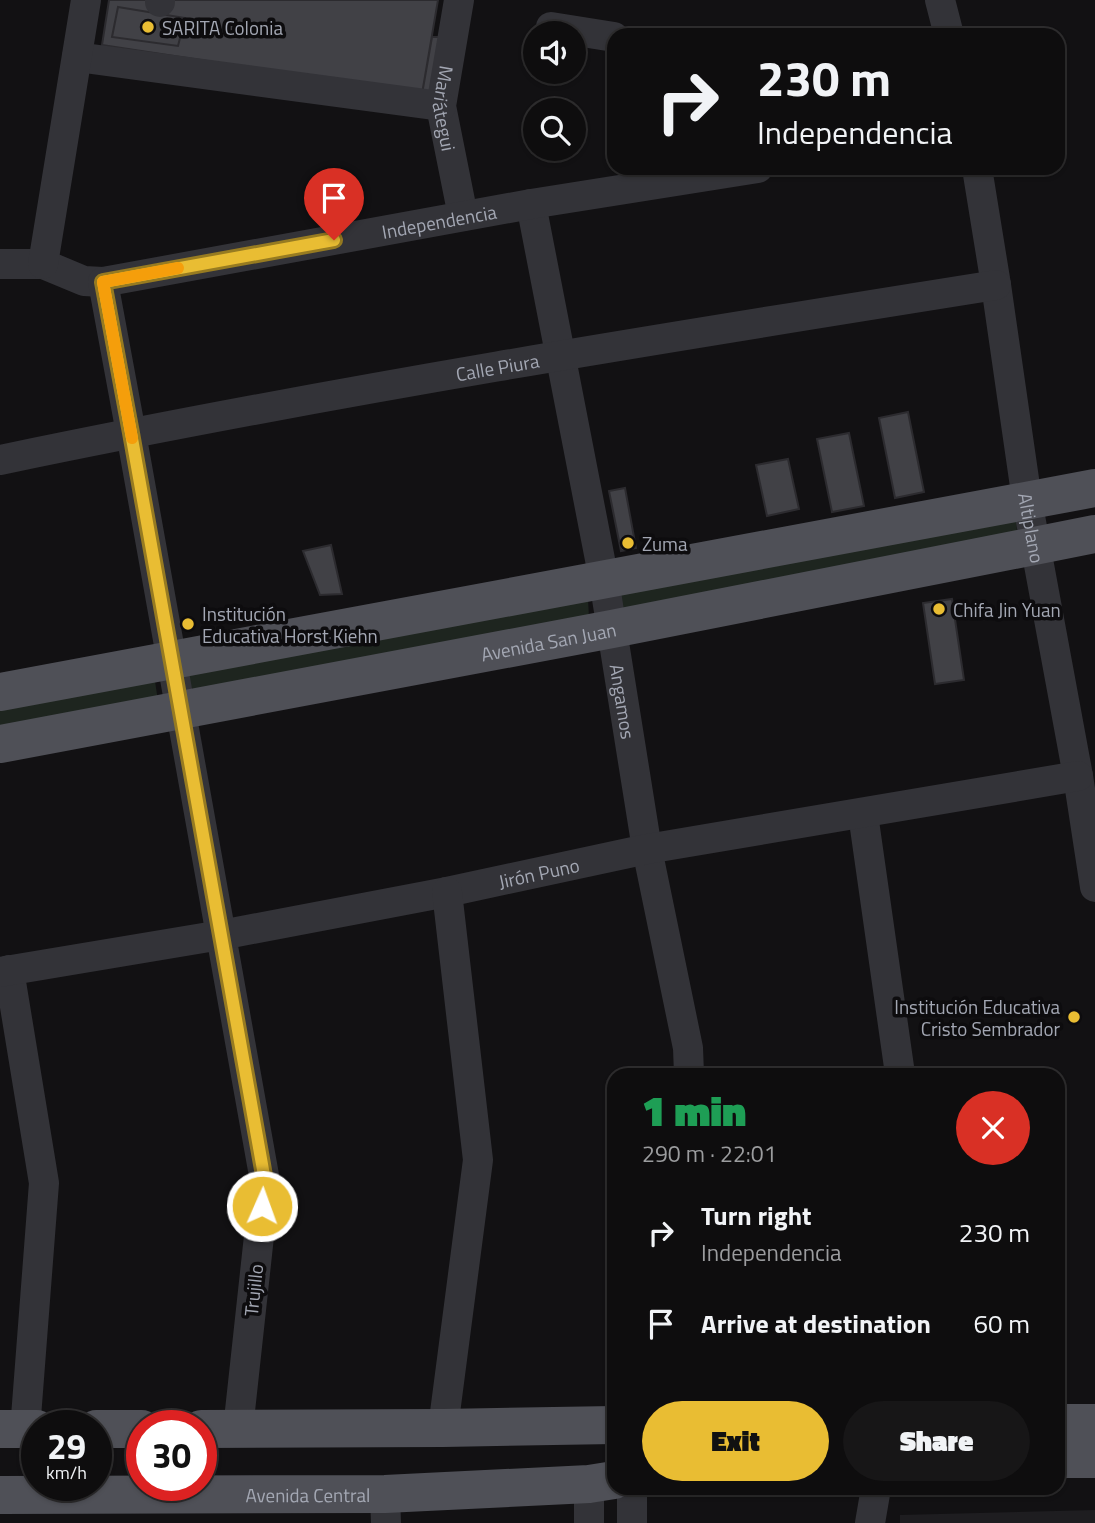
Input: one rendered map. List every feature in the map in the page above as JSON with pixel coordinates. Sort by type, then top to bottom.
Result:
[{"type":"main road","points":[[0,692],[1095,488]]},
{"type":"main road","name":"Avenida San Juan","points":[[0,744],[612,629],[1095,534]]},
{"type":"main road","points":[[1065,1423],[1095,1423]]},
{"type":"main road","points":[[220,1429],[607,1425]]},
{"type":"main road","points":[[1065,1459],[1095,1459]]},
{"type":"main road","name":"Avenida Central","points":[[0,1495],[385,1508],[602,1482]]},
{"type":"street","points":[[43,264],[86,0]]},
{"type":"street","name":"Mariátegui","points":[[459,0],[441,106],[463,216]]},
{"type":"street","points":[[940,0],[947,28]]},
{"type":"street","points":[[586,33],[607,36]]},
{"type":"street","points":[[76,57],[441,106]]},
{"type":"street","name":"Independencia","points":[[0,264],[43,264],[84,281],[103,282],[531,204],[714,175]]},
{"type":"street","name":"Altiplano","points":[[977,175],[1027,500],[1078,776],[1095,887]]},
{"type":"street","name":"Angamos","points":[[531,204],[604,580],[648,849],[688,1048],[689,1068]]},
{"type":"street","name":"Trujillo","points":[[103,282],[265,1181],[220,1429]]},
{"type":"street","name":"Calle Piura","points":[[0,460],[131,433],[562,354],[996,285]]},
{"type":"street","name":"Jirón Puno","points":[[4,971],[221,935],[447,892],[648,849],[1078,776]]},
{"type":"street","points":[[863,814],[899,1068]]},
{"type":"street","points":[[443,1428],[478,1160],[447,892]]},
{"type":"street","points":[[4,971],[44,1182],[20,1429]]},
{"type":"street","points":[[589,1523],[602,1482]]},
{"type":"street","points":[[632,1495],[632,1523]]},
{"type":"street","points":[[870,1523],[875,1495]]},
{"type":"shaded area","points":[[1016,513],[1017,533],[623,610],[617,585]]},
{"type":"shaded area","points":[[588,599],[589,617],[198,698],[183,673]]},
{"type":"shaded area","points":[[155,681],[158,701],[0,731],[0,704]]},
{"type":"shaded area","points":[[1095,1510],[1095,1523],[900,1523],[900,1515]]},
{"type":"building","points":[[109,0],[438,0],[422,94],[102,45]]},
{"type":"building","name":"SARITA Colonia","points":[[118,7],[185,18],[178,46],[112,37]]},
{"type":"building","points":[[432,37],[448,37],[436,95],[422,94]]},
{"type":"building","points":[[908,412],[924,492],[895,498],[879,418]]},
{"type":"building","points":[[849,433],[864,506],[832,512],[817,439]]},
{"type":"building","points":[[788,459],[799,509],[767,516],[756,465]]},
{"type":"building","points":[[625,488],[636,548],[621,551],[609,491]]},
{"type":"building","points":[[331,545],[342,594],[320,595],[303,551]]},
{"type":"building","points":[[952,599],[964,680],[935,684],[923,603]]},
{"type":"slow traffic","points":[[132,438],[103,282],[178,268]]},
{"type":"place","name":"SARITA Colonia","points":[[148,27]]},
{"type":"place","name":"Zuma","points":[[628,543]]},
{"type":"place","name":"Chifa Jin Yuan","points":[[939,609]]},
{"type":"place","name":"Institución Educativa Horst Kiehn","points":[[188,624]]},
{"type":"place","name":"Institución Educativa Cristo Sembrador","points":[[1074,1017]]},
{"type":"route","points":[[262,1206],[265,1181],[103,282],[334,240]]}]
